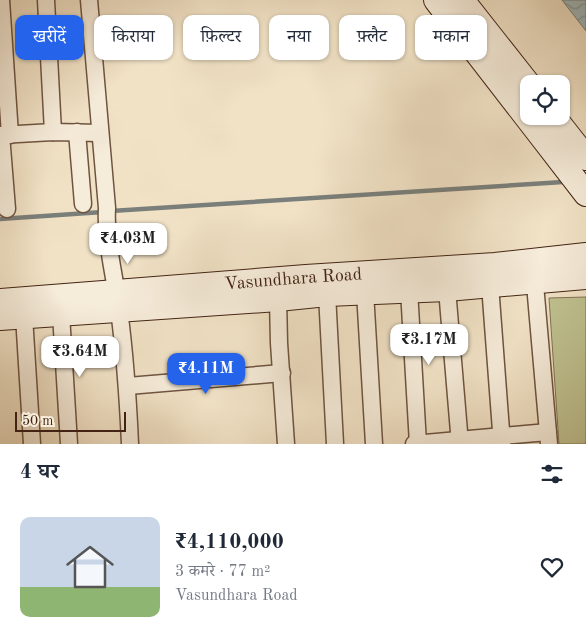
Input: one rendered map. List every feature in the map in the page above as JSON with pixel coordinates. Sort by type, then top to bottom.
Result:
[{"type":"street","points":[[1,0],[7,209]]},
{"type":"street","points":[[46,0],[53,132]]},
{"type":"street","points":[[89,0],[107,208],[106,224],[118,301],[128,386],[130,444]]},
{"type":"street","points":[[436,0],[586,194]]},
{"type":"street","points":[[462,0],[521,75]]},
{"type":"street","points":[[560,125],[586,158]]},
{"type":"street","points":[[4,135],[53,132],[100,133]]},
{"type":"street","points":[[77,132],[83,204]]},
{"type":"street","name":"Vasundhara Road","points":[[0,301],[278,299],[326,294],[447,289],[490,284],[586,255]]},
{"type":"street","name":"Vasundhara Road","points":[[0,318],[61,314],[118,301],[306,277],[495,265],[586,277]]},
{"type":"street","points":[[414,444],[548,438],[534,270]]},
{"type":"street","points":[[490,284],[502,440]]},
{"type":"street","points":[[447,289],[460,442]]},
{"type":"street","points":[[409,290],[418,444]]},
{"type":"street","points":[[365,292],[374,444]]},
{"type":"street","points":[[326,294],[335,444]]},
{"type":"street","points":[[278,299],[286,444]]},
{"type":"street","points":[[61,314],[69,444]]},
{"type":"street","points":[[24,316],[32,444]]},
{"type":"street","points":[[128,386],[282,373]]},
{"type":"green space","points":[[586,297],[586,444],[559,444],[549,298]]},
{"type":"water","points":[[562,0],[586,0],[586,31]]},
{"type":"waterway","points":[[111,211],[563,182]]},
{"type":"waterway","points":[[0,219],[103,212]]}]
